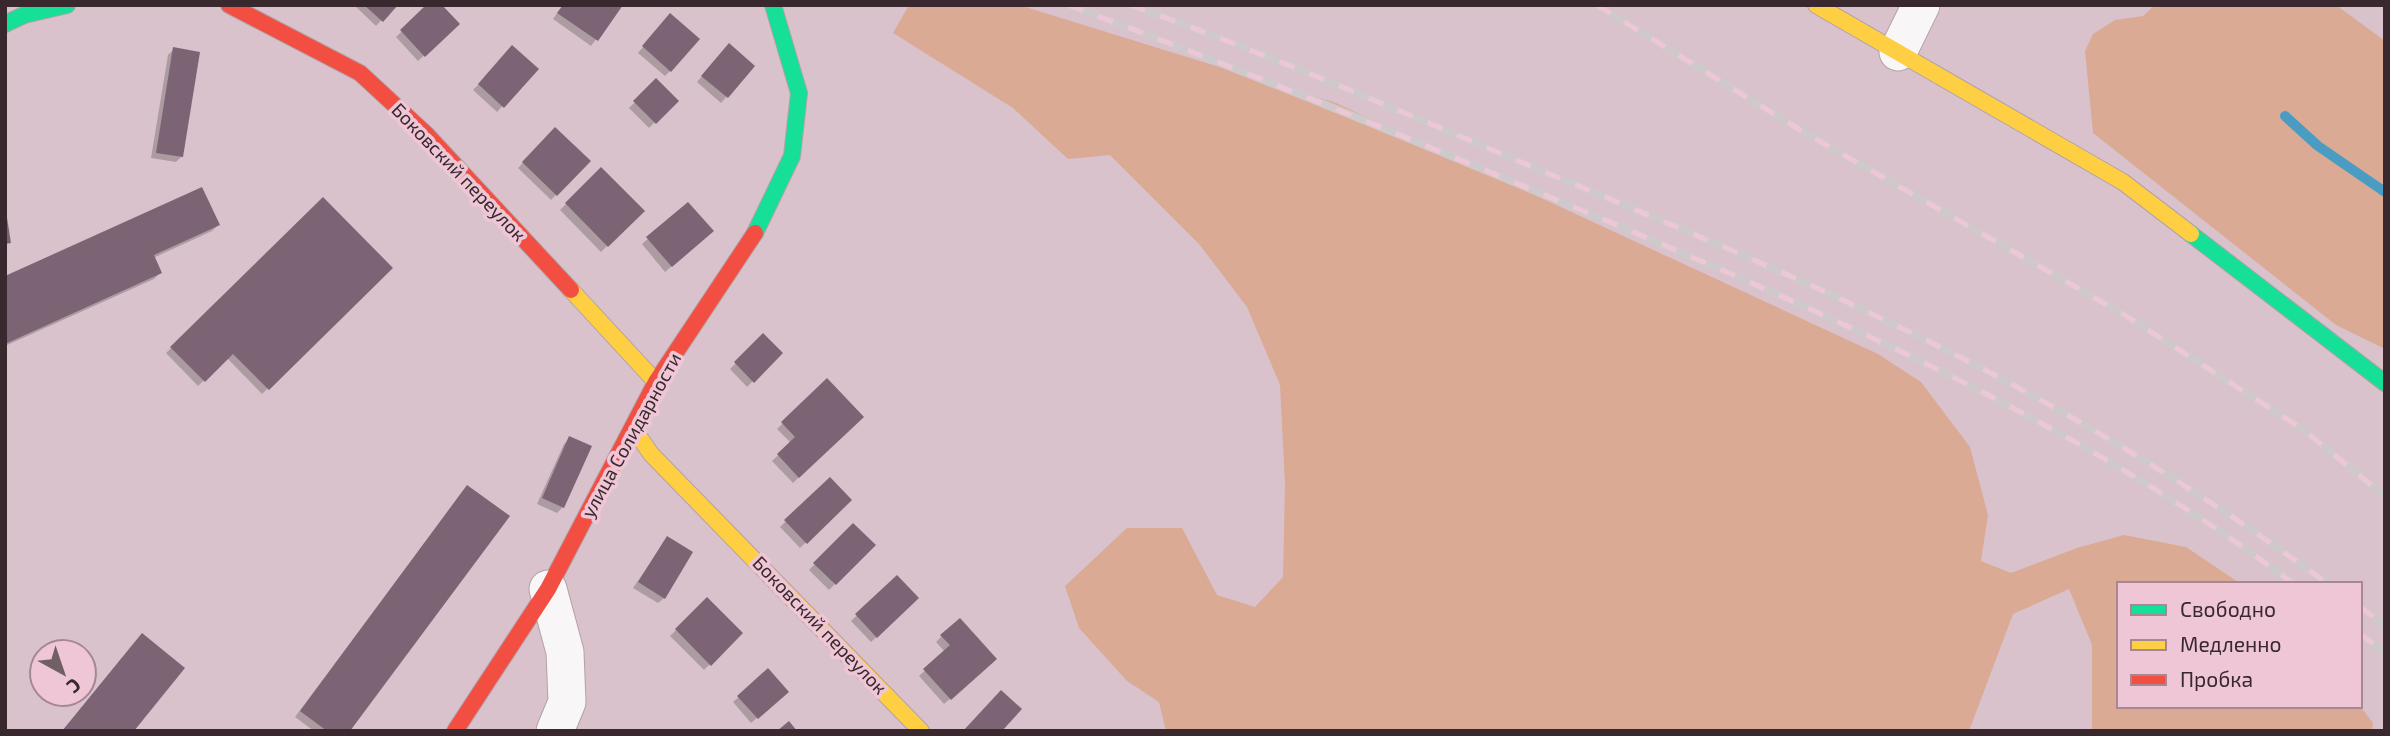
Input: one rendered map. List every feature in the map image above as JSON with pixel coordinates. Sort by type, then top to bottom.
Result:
[{"type":"street","points":[[5,24],[24,15],[67,5]]},
{"type":"street","name":"Боковский переулок","points":[[229,5],[360,72],[426,134],[656,382]]},
{"type":"street","points":[[1816,5],[2123,182],[2385,383]]},
{"type":"street","points":[[1898,52],[1921,5]]},
{"type":"street","name":"улица Солидарности","points":[[455,731],[548,589],[656,382],[762,222],[792,156],[799,93],[768,12]]},
{"type":"street","name":"Боковский переулок","points":[[633,428],[651,454],[920,731]]},
{"type":"street","points":[[548,589],[565,652],[567,702],[555,731]]},
{"type":"shaded area","points":[[909,5],[1019,5],[1336,103],[1878,354],[1921,382],[1970,447],[1988,515],[1981,561],[2011,573],[2077,548],[2124,535],[2186,547],[2238,582],[2117,582],[2117,708],[2362,708],[2373,723],[2372,731],[2092,731],[2092,645],[2069,589],[2013,614],[1969,731],[1166,731],[1159,702],[1127,681],[1079,628],[1065,586],[1127,528],[1182,528],[1217,595],[1255,607],[1283,577],[1285,484],[1280,385],[1247,307],[1199,244],[1110,155],[1068,159],[1013,108],[893,33]]},
{"type":"shaded area","points":[[2155,5],[2336,5],[2385,41],[2385,349],[2336,325],[2093,133],[2085,51],[2093,34],[2115,20],[2143,16]]},
{"type":"building","points":[[364,5],[398,5],[383,22]]},
{"type":"building","points":[[426,5],[442,5],[460,24],[425,57],[400,30]]},
{"type":"building","points":[[563,5],[623,5],[598,41],[557,13]]},
{"type":"building","points":[[670,13],[700,39],[671,72],[642,46]]},
{"type":"building","points":[[729,43],[755,66],[728,98],[701,76]]},
{"type":"building","points":[[512,45],[539,69],[504,108],[478,84]]},
{"type":"building","points":[[173,47],[200,52],[183,157],[156,153]]},
{"type":"building","points":[[656,78],[679,101],[656,124],[633,101]]},
{"type":"building","points":[[555,127],[591,161],[557,196],[522,162]]},
{"type":"building","points":[[601,167],[645,211],[608,247],[565,203]]},
{"type":"building","points":[[202,187],[220,225],[154,255],[162,273],[5,344],[5,276]]},
{"type":"building","points":[[323,197],[393,268],[269,390],[233,354],[205,382],[170,347]]},
{"type":"building","points":[[688,202],[714,231],[672,267],[646,237]]},
{"type":"building","points":[[5,205],[11,243],[5,244]]},
{"type":"building","points":[[763,333],[783,353],[754,383],[734,362]]},
{"type":"building","points":[[827,378],[864,417],[799,478],[777,454],[795,437],[781,422]]},
{"type":"building","points":[[569,436],[592,446],[564,508],[542,498]]},
{"type":"building","points":[[830,477],[852,500],[807,544],[784,520]]},
{"type":"building","points":[[467,485],[510,516],[350,731],[327,731],[300,711]]},
{"type":"building","points":[[853,523],[876,545],[836,585],[813,563]]},
{"type":"building","points":[[667,536],[693,552],[665,599],[638,582]]},
{"type":"building","points":[[897,575],[919,598],[877,638],[855,614]]},
{"type":"building","points":[[707,597],[743,633],[711,666],[675,629]]},
{"type":"building","points":[[960,618],[997,659],[951,700],[923,669],[950,645],[940,635]]},
{"type":"building","points":[[142,633],[185,668],[134,731],[62,731],[81,708],[98,708],[98,687]]},
{"type":"building","points":[[768,668],[789,692],[758,719],[737,696]]},
{"type":"building","points":[[1001,690],[1022,709],[1002,731],[963,731]]},
{"type":"building","points":[[789,721],[797,731],[777,731]]},
{"type":"waterway","points":[[2285,116],[2318,146],[2385,192]]},
{"type":"railway","points":[[1068,5],[1265,80],[1459,159],[1863,333],[2042,423],[2128,473],[2213,526],[2291,582]]},
{"type":"railway","points":[[1130,5],[1235,44],[1392,108],[1724,247],[1897,326],[2009,383],[2118,445],[2225,512],[2325,582]]},
{"type":"railway","points":[[1597,5],[1800,130],[2123,314],[2301,428],[2385,496]]},
{"type":"railway","points":[[2362,608],[2385,625]]},
{"type":"railway","points":[[2362,635],[2385,652]]},
{"type":"traffic: fast","points":[[5,24],[24,15],[67,5]]},
{"type":"traffic: fast","points":[[755,233],[792,156],[799,93],[773,5]]},
{"type":"traffic: fast","points":[[2191,234],[2385,383]]},
{"type":"traffic: slow","points":[[1816,5],[2123,182],[2191,234]]},
{"type":"traffic: slow","points":[[571,290],[656,382]]},
{"type":"traffic: slow","points":[[633,428],[651,454],[921,731]]},
{"type":"traffic: jam","points":[[229,5],[360,73],[426,134],[571,290]]},
{"type":"traffic: jam","points":[[455,731],[548,589],[656,382],[755,233]]}]
